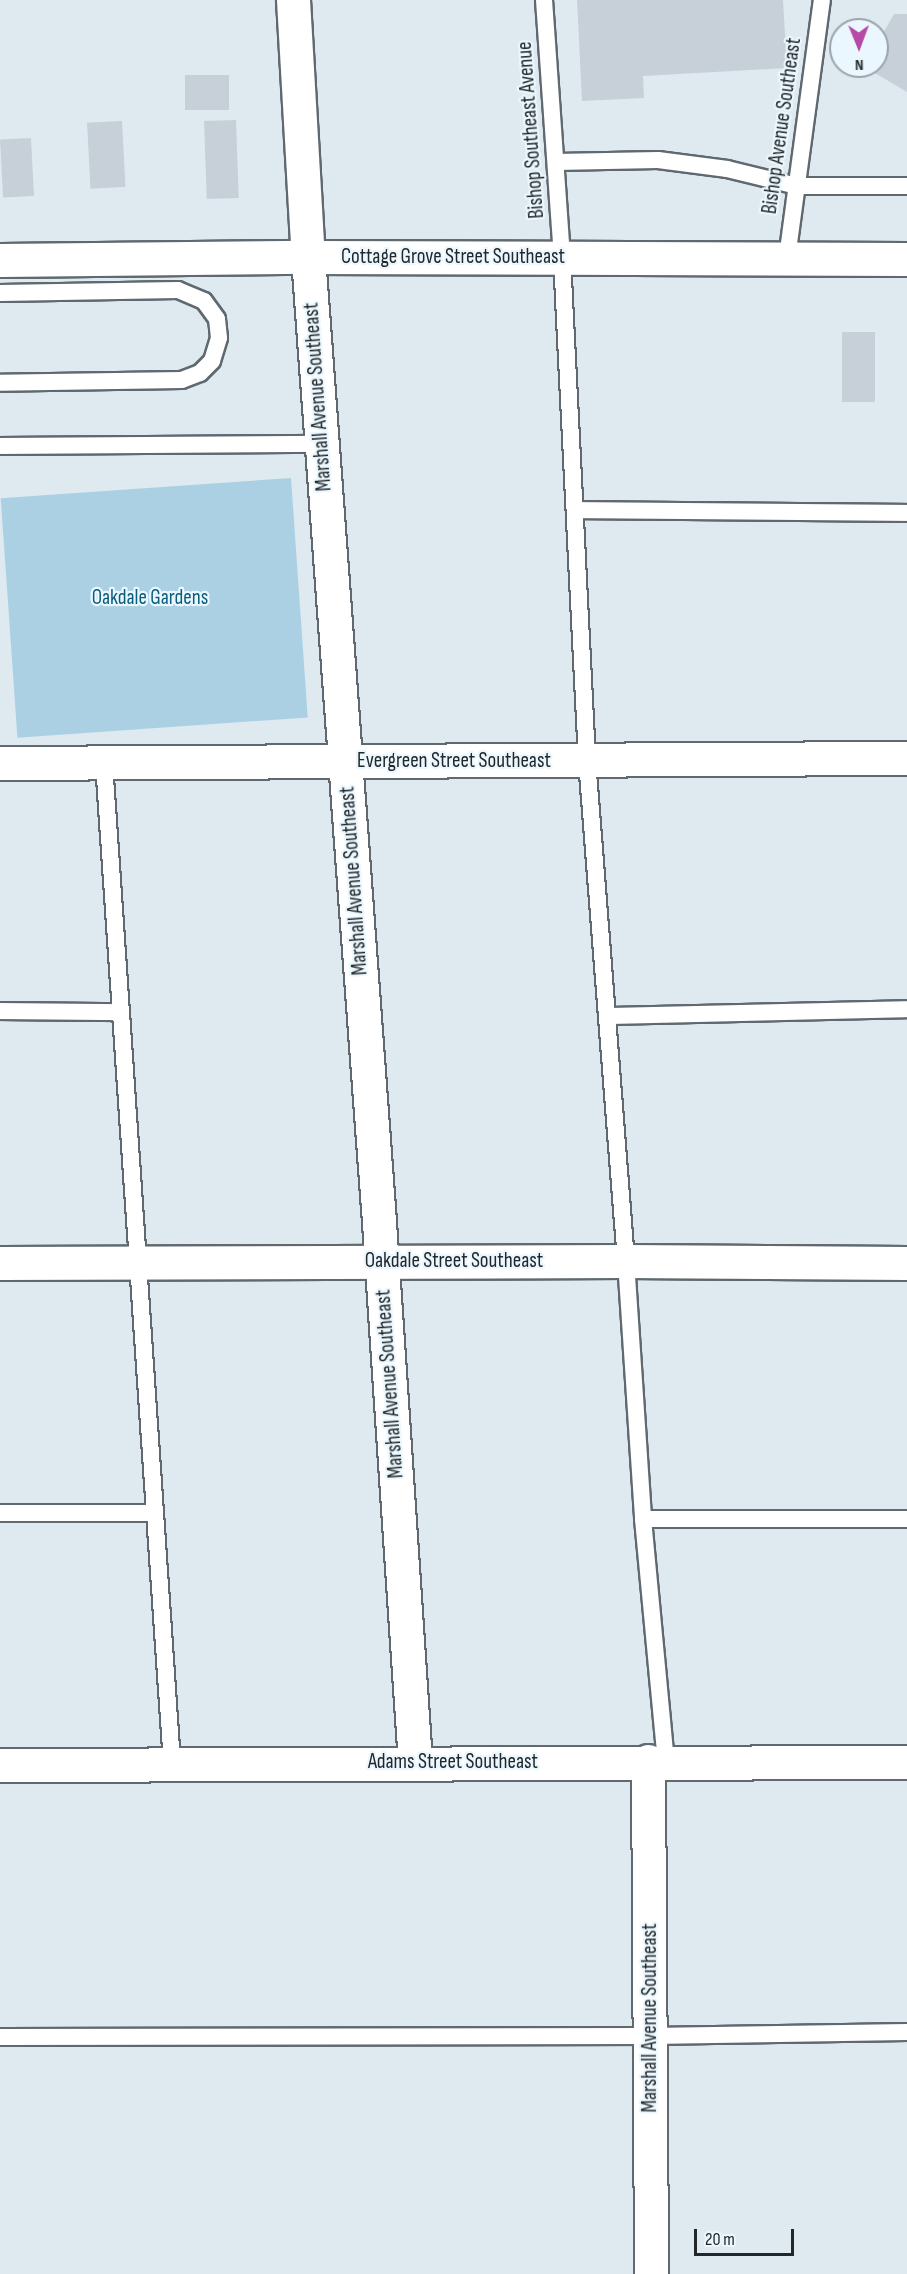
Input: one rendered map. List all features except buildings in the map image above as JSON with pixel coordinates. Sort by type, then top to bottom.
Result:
[{"type":"street","name":"Marshall Avenue Southeast","points":[[293,0],[308,257],[382,1261],[415,1762]]},
{"type":"street","name":"Cottage Grove Street Southeast","points":[[0,260],[308,257],[907,259]]},
{"type":"street","name":"Evergreen Street Southeast","points":[[0,763],[907,758]]},
{"type":"street","name":"Oakdale Street Southeast","points":[[0,1263],[382,1261],[907,1263]]},
{"type":"street","name":"Marshall Avenue Southeast","points":[[651,2274],[650,2036],[657,1761]]},
{"type":"street","name":"Adams Street Southeast","points":[[0,1765],[657,1761],[907,1762]]},
{"type":"lane","name":"Bishop Southeast Avenue","points":[[544,0],[562,258],[587,760],[626,1261],[657,1761]]},
{"type":"lane","name":"Bishop Avenue Southeast","points":[[787,258],[822,0]]},
{"type":"lane","points":[[556,162],[658,159],[692,162],[758,175],[797,186],[907,186]]},
{"type":"lane","points":[[0,293],[178,290],[204,301],[217,319],[219,338],[212,361],[200,374],[182,380],[0,383]]},
{"type":"lane","points":[[0,446],[322,444]]},
{"type":"lane","points":[[575,510],[907,513]]},
{"type":"lane","points":[[104,763],[172,1764]]},
{"type":"lane","points":[[607,1016],[907,1009]]},
{"type":"lane","points":[[0,1011],[121,1012]]},
{"type":"lane","points":[[0,1513],[155,1513]]},
{"type":"lane","points":[[643,1519],[907,1519]]},
{"type":"lane","points":[[0,2037],[650,2036],[907,2032]]},
{"type":"green space","name":"Oakdale Gardens","points":[[291,478],[308,717],[17,738],[1,498]]}]
